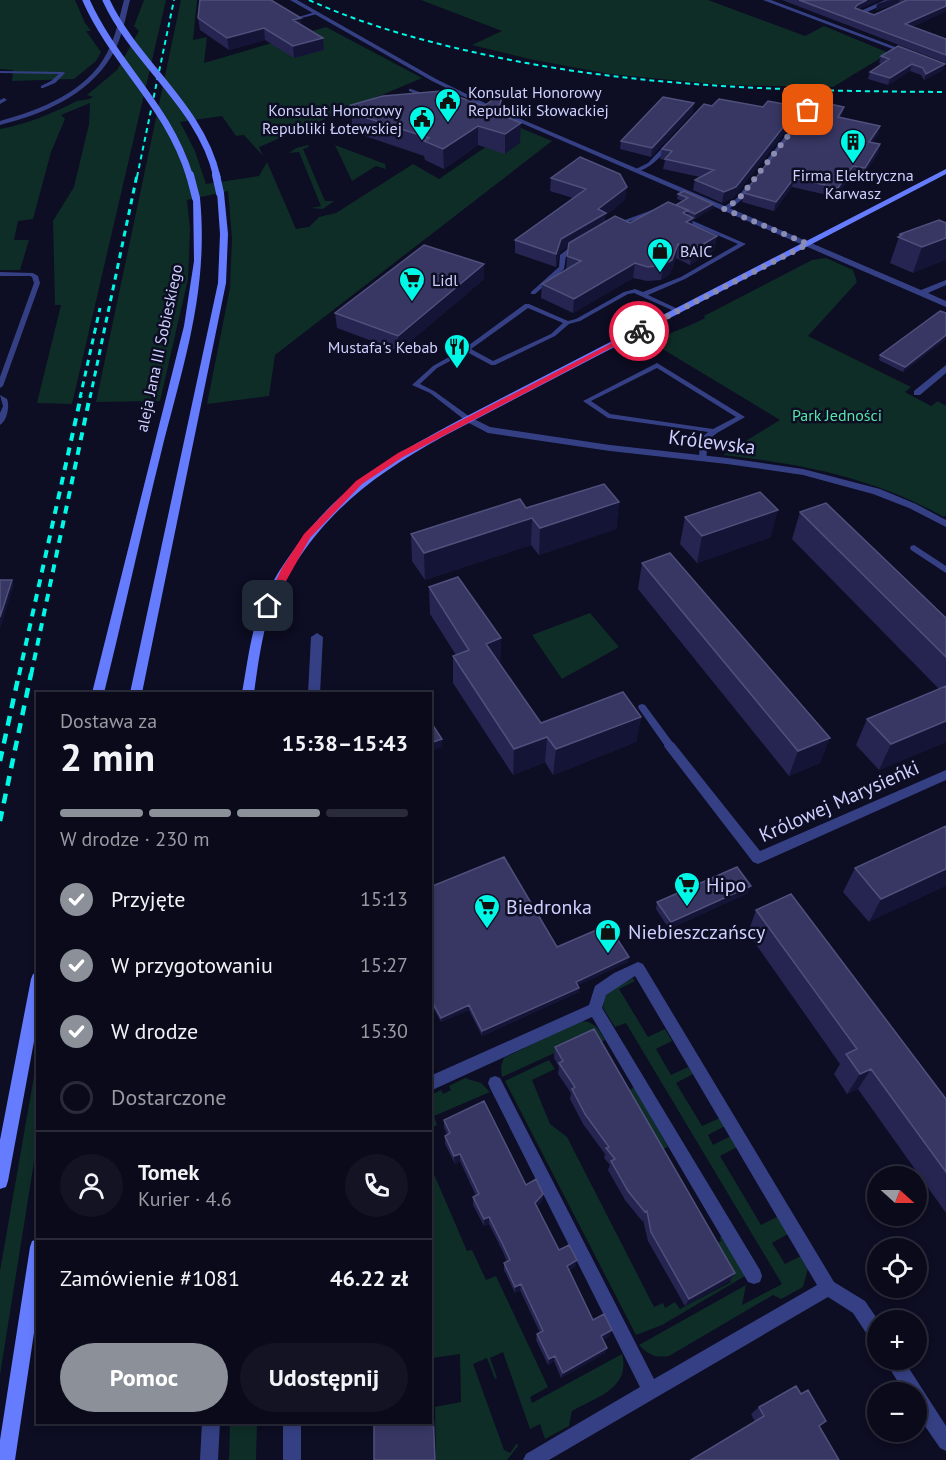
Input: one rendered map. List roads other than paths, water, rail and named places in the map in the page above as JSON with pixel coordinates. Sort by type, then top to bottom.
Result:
[{"type":"main road","name":"aleja Jana III Sobieskiego","points":[[86,0],[100,29],[173,132],[186,161],[196,198],[199,236],[196,281],[103,687]]},
{"type":"main road","points":[[106,0],[125,32],[178,100],[195,126],[213,165],[220,193],[224,234],[222,283],[136,692]]},
{"type":"main road","points":[[248,692],[262,620],[274,592],[307,536],[359,482],[400,455],[946,171]]},
{"type":"main road","points":[[0,1181],[36,990]]},
{"type":"main road","points":[[6,1460],[36,1260]]},
{"type":"street","points":[[0,123],[57,102],[88,80],[108,57],[127,0]]},
{"type":"street","points":[[293,0],[487,109],[946,303]]},
{"type":"street","points":[[766,0],[911,55]]},
{"type":"street","points":[[881,14],[872,17],[859,13],[888,1]]},
{"type":"street","points":[[921,292],[946,282]]},
{"type":"street","points":[[917,393],[946,368]]},
{"type":"street","name":"Królewska","points":[[468,419],[488,430],[776,468],[837,480],[909,504],[946,524]]},
{"type":"street","points":[[314,692],[317,637]]},
{"type":"street","name":"Królowej Marysieńki","points":[[670,746],[758,858],[946,775]]},
{"type":"street","points":[[754,1276],[595,1009],[600,991],[638,968],[828,1288],[859,1307],[867,1319]]},
{"type":"street","points":[[432,1083],[595,1009]]},
{"type":"street","points":[[495,1083],[651,1391]]},
{"type":"street","points":[[532,1460],[828,1288]]},
{"type":"street","points":[[927,1413],[946,1442]]},
{"type":"street","points":[[209,1460],[211,1424]]},
{"type":"street","points":[[292,1424],[292,1460]]},
{"type":"lane","points":[[294,19],[315,13]]},
{"type":"lane","points":[[0,72],[63,73],[43,87]]},
{"type":"lane","points":[[411,90],[439,101]]},
{"type":"lane","points":[[764,168],[808,110]]},
{"type":"lane","points":[[636,171],[650,164],[675,137]]},
{"type":"lane","points":[[724,209],[738,200],[757,176]]},
{"type":"lane","points":[[608,227],[664,210]]},
{"type":"lane","points":[[644,294],[682,278],[743,244],[674,214]]},
{"type":"lane","points":[[533,293],[562,268],[563,255],[581,241]]},
{"type":"lane","points":[[0,274],[32,274],[37,283],[0,386]]},
{"type":"lane","points":[[467,349],[493,364],[553,335],[567,323],[578,320],[626,292],[635,291],[644,294],[678,311]]},
{"type":"lane","points":[[468,419],[432,392],[416,385],[435,367],[467,349],[527,305],[567,323]]},
{"type":"lane","points":[[703,459],[704,439],[741,417],[657,365],[586,401],[608,416],[714,431]]},
{"type":"lane","points":[[0,398],[5,400],[6,406],[0,423]]},
{"type":"lane","points":[[914,548],[946,570]]},
{"type":"lane","name":"Królowej Marysieńki","points":[[642,707],[670,746]]},
{"type":"railway","points":[[137,177],[174,0]]},
{"type":"railway","points":[[309,0],[372,25],[438,44],[539,65],[597,74],[655,81],[771,89],[946,92]]},
{"type":"railway","points":[[90,398],[137,175]]},
{"type":"railway","points":[[80,398],[100,308]]},
{"type":"railway","points":[[19,675],[81,396]]},
{"type":"railway","points":[[31,675],[90,396]]},
{"type":"railway","points":[[0,761],[19,674]]},
{"type":"railway","points":[[0,821],[31,674]]},
{"type":"place","name":"Konsulat Honorowy Republiki Słowackiej","points":[[448,124]]},
{"type":"place","name":"Konsulat Honorowy Republiki Łotewskiej","points":[[422,142]]},
{"type":"place","name":"Firma Elektryczna Karwasz","points":[[853,165]]},
{"type":"place","name":"BAIC","points":[[660,274]]},
{"type":"place","name":"Lidl","points":[[412,303]]},
{"type":"place","name":"Mustafa's Kebab","points":[[457,370]]},
{"type":"place","name":"Hipo","points":[[687,908]]},
{"type":"place","name":"Biedronka","points":[[487,930]]},
{"type":"place","name":"Niebieszczańscy","points":[[608,955]]},
{"type":"park label","name":"Park Jedności","points":[[837,415]]}]
